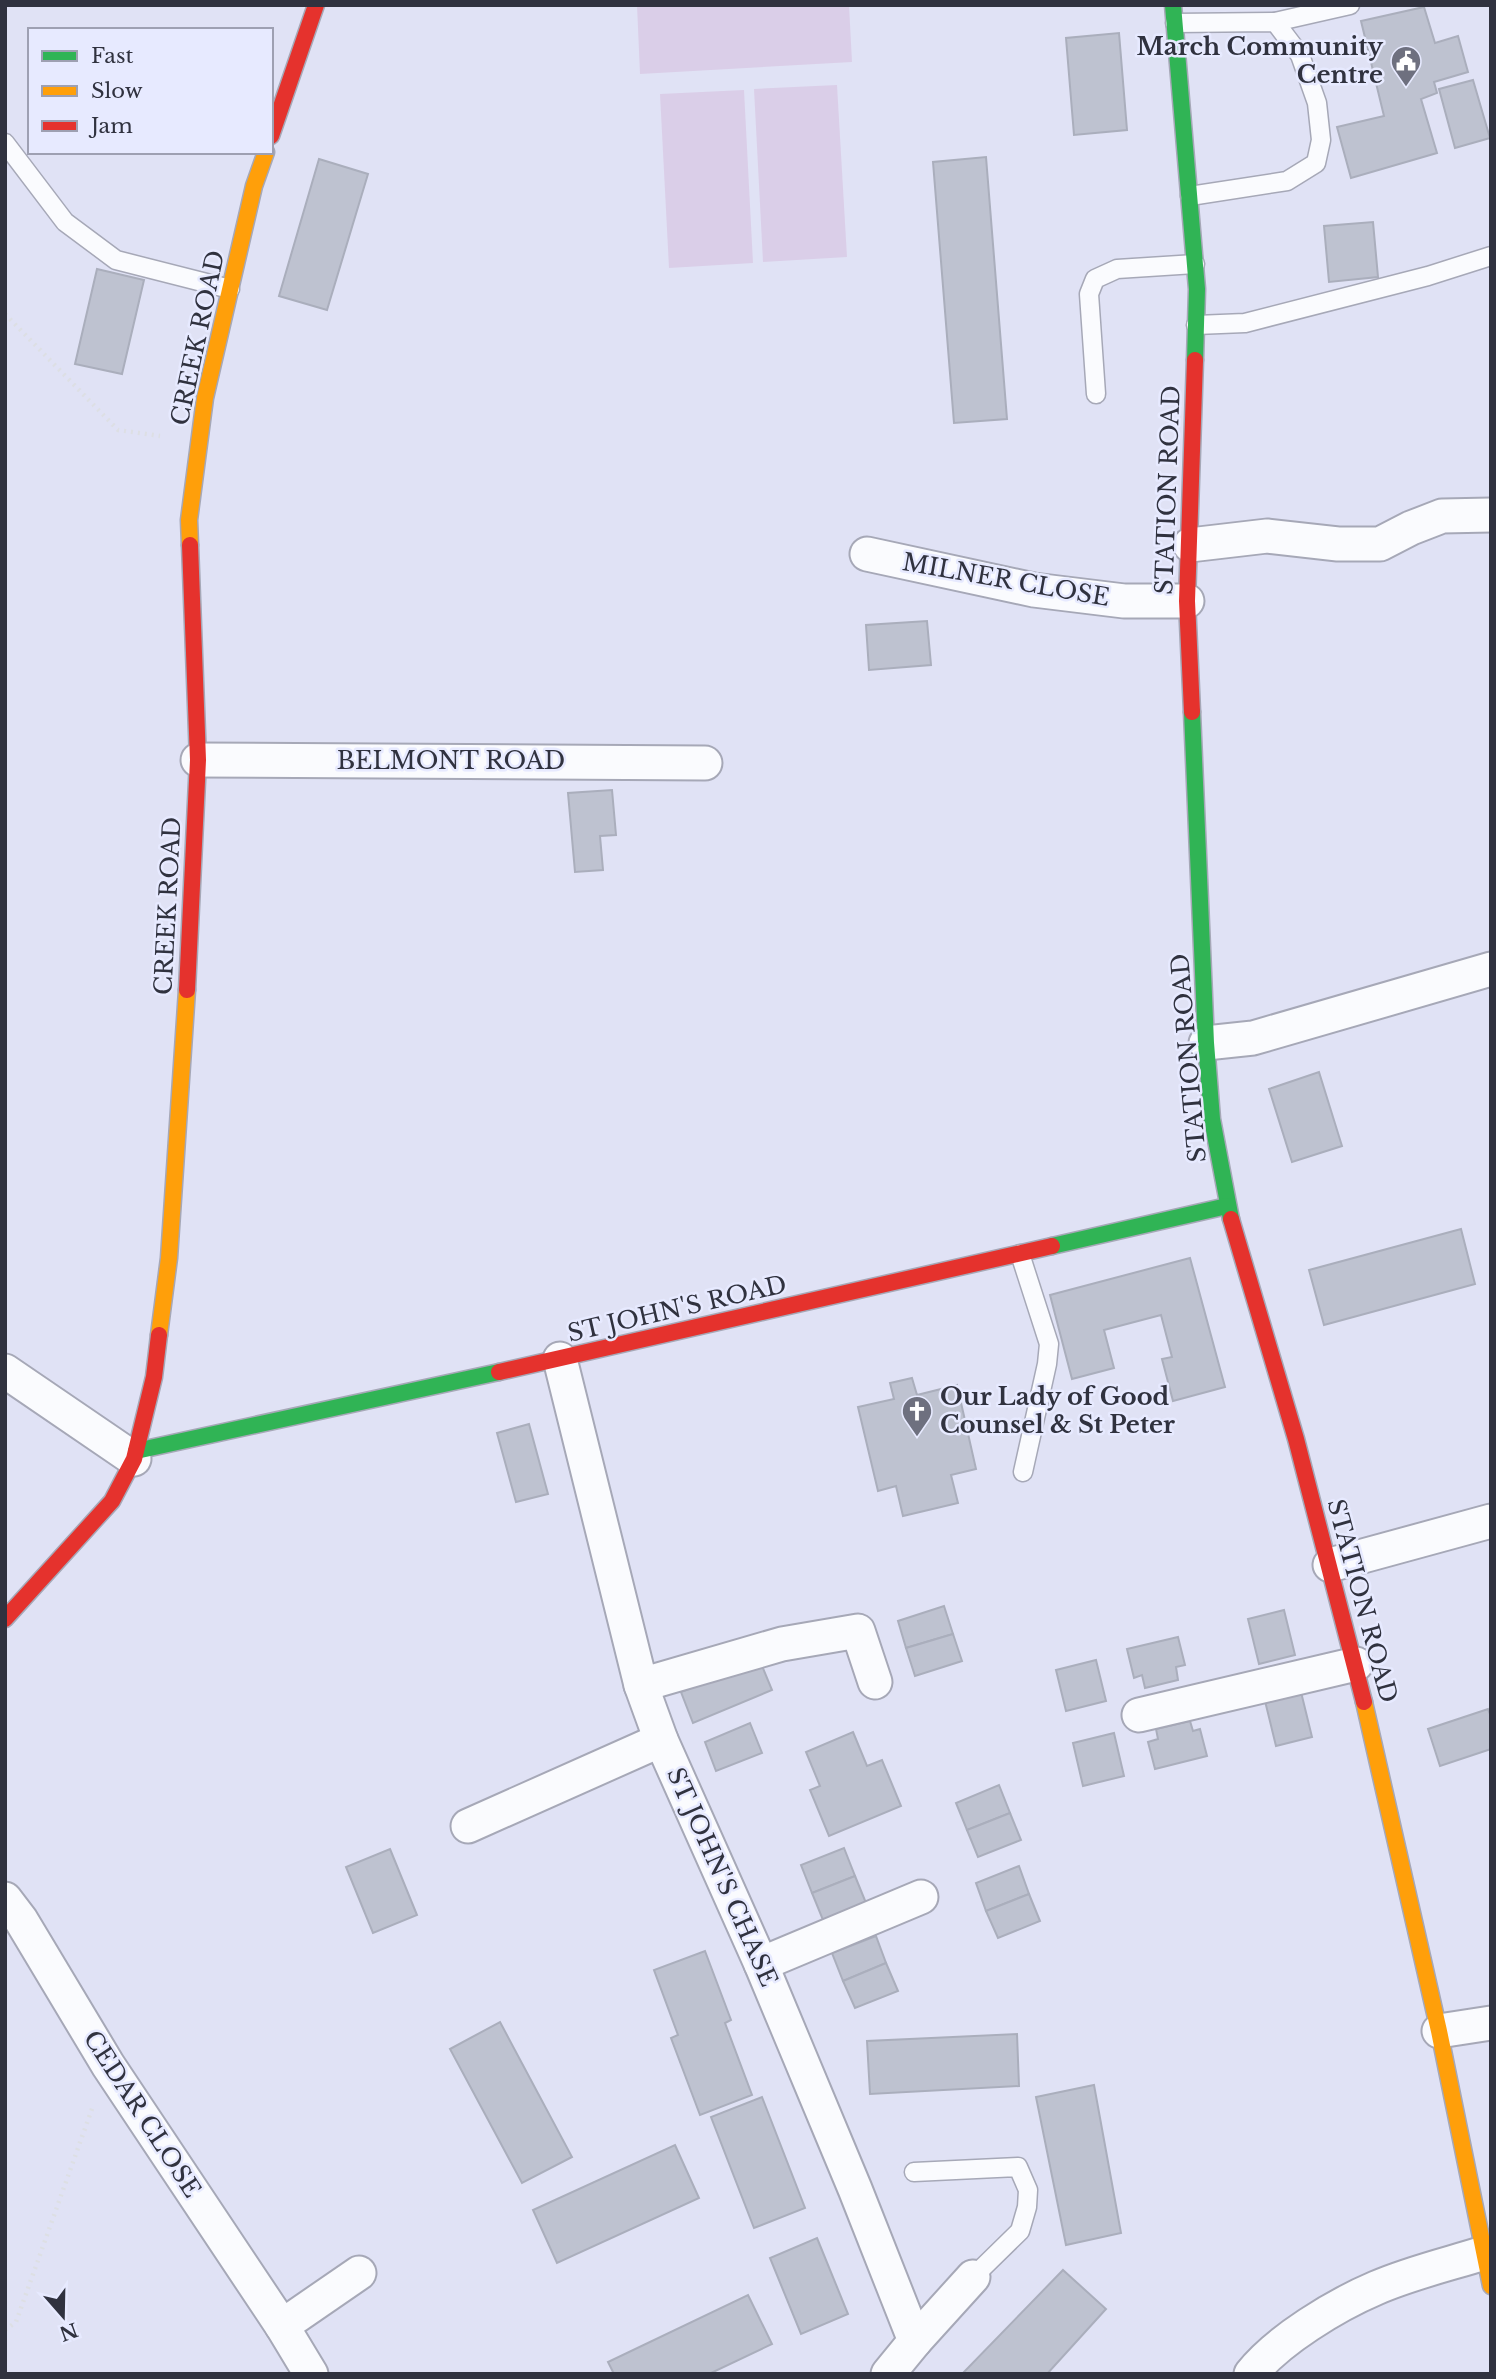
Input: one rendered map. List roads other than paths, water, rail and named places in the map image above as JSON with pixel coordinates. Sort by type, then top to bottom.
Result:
[{"type":"street","points":[[273,130],[316,5]]},
{"type":"street","name":"STATION ROAD","points":[[1174,14],[1195,264],[1196,325],[1187,601],[1206,1043],[1212,1119],[1227,1206],[1296,1439],[1356,1664],[1439,2031],[1491,2287]]},
{"type":"street","name":"CREEK ROAD","points":[[5,1619],[112,1501],[135,1455],[155,1377],[169,1258],[187,995],[198,760],[190,520],[205,398],[254,187],[265,154]]},
{"type":"street","points":[[1190,545],[1267,536],[1338,544],[1380,544],[1442,516],[1491,515]]},
{"type":"street","name":"MILNER CLOSE","points":[[867,554],[1034,590],[1124,601],[1187,601]]},
{"type":"street","name":"BELMONT ROAD","points":[[198,760],[705,763]]},
{"type":"street","points":[[1206,1043],[1254,1038],[1491,969]]},
{"type":"street","name":"ST JOHN'S ROAD","points":[[135,1455],[318,1410],[561,1359],[1227,1206]]},
{"type":"street","name":"ST JOHN'S CHASE","points":[[561,1359],[641,1685],[661,1740],[761,1964],[855,2189],[915,2341]]},
{"type":"street","points":[[5,1371],[135,1455]]},
{"type":"street","points":[[1330,1565],[1491,1521]]},
{"type":"street","points":[[641,1685],[782,1644],[858,1631],[875,1682]]},
{"type":"street","points":[[1139,1715],[1356,1664]]},
{"type":"street","points":[[468,1826],[661,1740]]},
{"type":"street","points":[[761,1964],[921,1897]]},
{"type":"street","name":"CEDAR CLOSE","points":[[5,1899],[21,1920],[108,2065],[282,2326],[310,2374]]},
{"type":"street","points":[[1439,2031],[1491,2023]]},
{"type":"street","points":[[1251,2374],[1262,2360],[1310,2324],[1375,2288],[1484,2253]]},
{"type":"street","points":[[282,2326],[359,2273]]},
{"type":"street","points":[[888,2374],[973,2277]]},
{"type":"lane","points":[[1174,14],[1275,22],[1350,5]]},
{"type":"lane","points":[[1190,196],[1287,181],[1316,163],[1321,140],[1317,103],[1300,55],[1275,22]]},
{"type":"lane","points":[[5,143],[65,222],[116,260],[230,289]]},
{"type":"lane","points":[[1196,325],[1245,323],[1428,276],[1491,256]]},
{"type":"lane","points":[[1096,394],[1088,294],[1095,279],[1117,269],[1195,264]]},
{"type":"lane","points":[[1020,1254],[1049,1345],[1023,1472]]},
{"type":"lane","points":[[914,2172],[1018,2167],[1028,2190],[1027,2207],[1020,2231],[973,2277]]},
{"type":"place","name":"March Community Centre","points":[[1406,88]]},
{"type":"place","name":"Our Lady of Good Counsel & St Peter","points":[[917,1438]]}]
